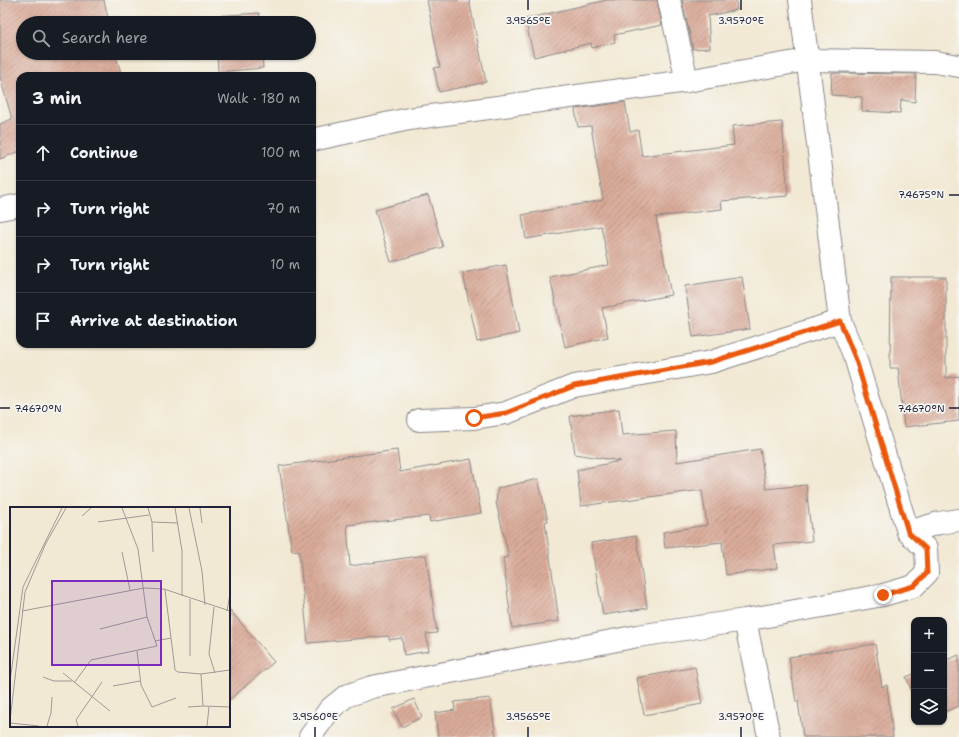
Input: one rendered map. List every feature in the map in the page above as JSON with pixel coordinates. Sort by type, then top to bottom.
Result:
[{"type":"street","points":[[670,0],[688,81]]},
{"type":"street","points":[[310,737],[330,709],[346,696],[372,687],[638,636],[745,620],[883,595],[914,586],[927,573],[926,549],[908,532],[856,360],[840,321],[800,0]]},
{"type":"street","points":[[316,139],[409,119],[688,81],[807,60],[935,62],[959,66]]},
{"type":"street","points":[[0,209],[16,206]]},
{"type":"street","points":[[420,420],[474,418],[506,413],[574,386],[711,362],[840,321]]},
{"type":"street","points":[[908,532],[939,523],[959,520]]},
{"type":"street","points":[[745,620],[769,737]]},
{"type":"building","points":[[0,0],[104,0],[107,16],[16,16],[16,60],[117,60],[121,72],[16,72],[16,153],[0,159],[0,124],[12,119],[0,77]]},
{"type":"building","points":[[427,0],[469,0],[486,82],[439,92],[434,68],[440,67]]},
{"type":"building","points":[[607,0],[657,0],[662,25],[614,35],[615,42],[592,48],[591,43],[534,57],[525,19]]},
{"type":"building","points":[[682,0],[736,0],[737,10],[708,16],[710,48],[693,49]]},
{"type":"building","points":[[259,13],[259,16],[214,16]]},
{"type":"building","points":[[217,60],[262,60],[263,68],[218,72]]},
{"type":"building","points":[[832,73],[916,74],[915,102],[901,100],[900,113],[862,111],[862,97],[831,95]]},
{"type":"building","points":[[625,102],[630,132],[638,130],[642,156],[734,145],[732,126],[782,122],[788,196],[721,201],[722,209],[656,217],[671,295],[602,308],[608,337],[565,347],[550,277],[609,265],[601,226],[526,239],[522,215],[603,200],[591,126],[578,127],[575,109]]},
{"type":"building","points":[[428,195],[443,247],[391,262],[375,210]]},
{"type":"building","points":[[506,265],[519,333],[477,342],[463,273]]},
{"type":"building","points":[[742,277],[750,329],[693,337],[685,286]]},
{"type":"building","points":[[891,277],[946,277],[946,378],[959,376],[959,421],[904,427],[898,368],[890,368]]},
{"type":"building","points":[[619,409],[622,435],[676,431],[677,462],[760,449],[766,489],[806,485],[812,541],[774,545],[777,568],[726,575],[722,542],[665,548],[663,532],[707,525],[702,490],[581,506],[577,470],[620,461],[575,454],[570,416]]},
{"type":"building","points":[[397,450],[400,472],[471,459],[481,513],[430,522],[429,516],[347,525],[350,566],[426,555],[437,633],[426,634],[429,651],[404,655],[402,638],[389,640],[389,636],[308,643],[299,550],[292,551],[279,466]]},
{"type":"building","points":[[538,479],[548,521],[545,522],[559,621],[512,628],[503,558],[509,557],[496,502],[498,488]]},
{"type":"building","points":[[636,536],[647,608],[603,615],[591,543]]},
{"type":"building","points":[[230,610],[274,662],[230,699]]},
{"type":"building","points":[[875,644],[882,687],[887,685],[893,737],[803,737],[798,701],[796,702],[789,657]]},
{"type":"building","points":[[959,655],[959,706],[947,711],[947,689],[947,660]]},
{"type":"building","points":[[695,667],[702,704],[644,715],[637,678]]},
{"type":"building","points":[[911,675],[911,689],[906,677]]},
{"type":"building","points":[[490,698],[496,737],[438,737],[435,713],[455,710],[454,702]]},
{"type":"building","points":[[414,699],[422,717],[402,727],[393,709]]},
{"type":"route","points":[[474,418],[506,413],[574,386],[711,362],[840,321],[856,360],[908,532],[926,549],[927,573],[914,586],[883,595]]}]
